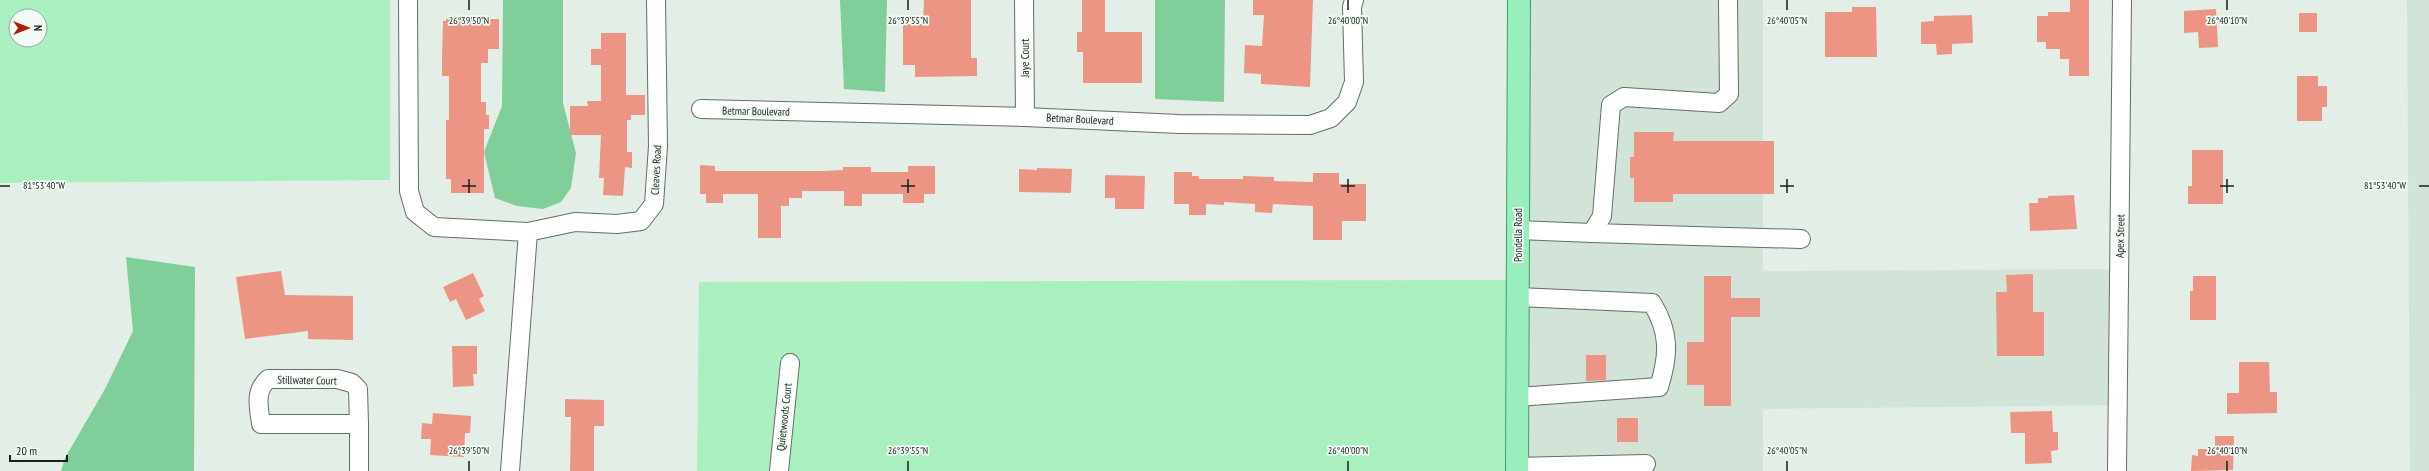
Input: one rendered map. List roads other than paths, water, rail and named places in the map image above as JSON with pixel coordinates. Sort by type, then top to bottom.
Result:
[{"type":"main road","name":"Pondella Road","points":[[1517,469],[1519,0]]},
{"type":"street","name":"Cleaves Road","points":[[408,0],[409,191],[415,212],[434,227],[528,232],[575,222],[617,224],[641,221],[654,204],[658,146],[656,0]]},
{"type":"street","name":"Jaye Court","points":[[1024,0],[1025,117]]},
{"type":"street","name":"Betmar Boulevard","points":[[701,109],[1025,117],[1180,124],[1310,125],[1331,118],[1347,102],[1354,82],[1352,7],[1354,0]]},
{"type":"street","points":[[1592,232],[1602,216],[1611,106],[1624,97],[1719,103],[1729,94],[1728,0]]},
{"type":"street","name":"Apex Street","points":[[2117,471],[2122,0]]},
{"type":"street","points":[[1518,230],[1800,239]]},
{"type":"street","points":[[510,471],[528,232]]},
{"type":"street","points":[[1517,297],[1652,303],[1661,318],[1667,344],[1664,372],[1659,387],[1517,396]]},
{"type":"street","name":"Quietwoods Court","points":[[779,471],[790,363]]},
{"type":"street","name":"Stillwater Court","points":[[359,424],[261,424],[258,400],[260,386],[268,379],[337,379],[352,383],[358,389],[359,424],[359,471]]},
{"type":"street","points":[[1517,469],[1646,464]]}]
